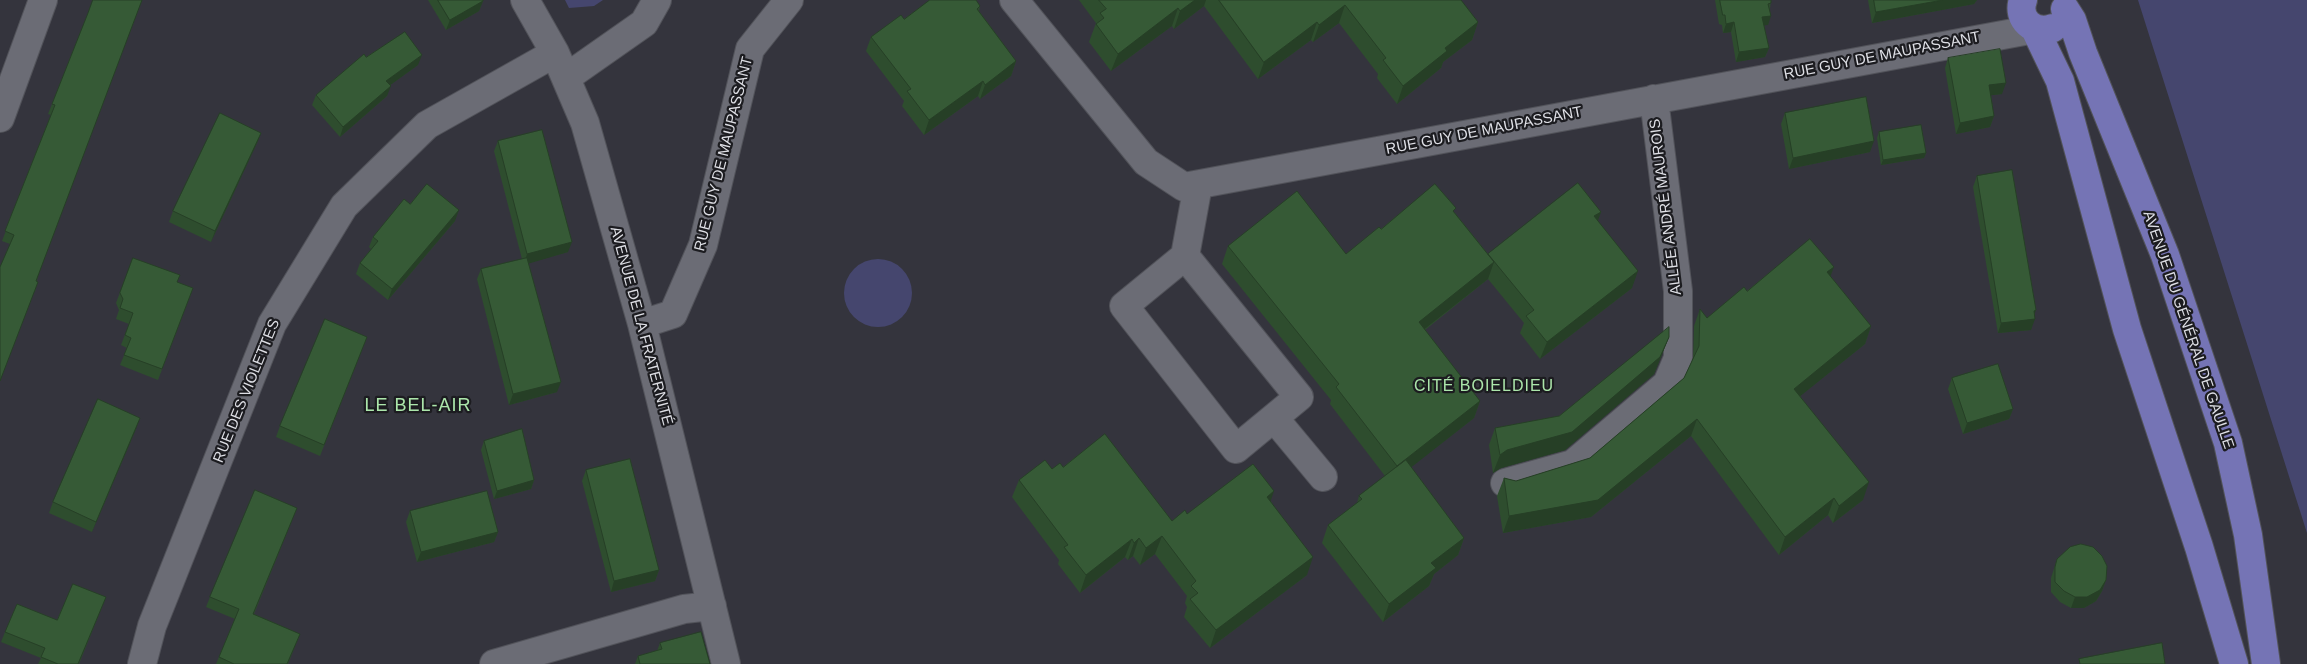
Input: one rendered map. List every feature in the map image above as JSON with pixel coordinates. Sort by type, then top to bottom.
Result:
[{"type":"main road","points":[[2022,1],[2021,10],[2025,22],[2035,29],[2060,81],[2127,329],[2199,547],[2234,664]]},
{"type":"main road","name":"AVENUE DU GÉNÉRAL DE GAULLE","points":[[2035,29],[2049,29],[2061,22],[2064,4]]},
{"type":"main road","name":"AVENUE DU GÉNÉRAL DE GAULLE","points":[[2064,4],[2165,255],[2228,443],[2248,535],[2266,664]]},
{"type":"street","points":[[0,118],[44,0]]},
{"type":"street","name":"AVENUE DE LA FRATERNITÉ","points":[[525,0],[567,77],[585,124],[642,324],[726,664]]},
{"type":"street","points":[[567,77],[644,23],[657,0]]},
{"type":"street","name":"RUE GUY DE MAUPASSANT","points":[[642,324],[673,314],[703,245],[750,49],[789,0]]},
{"type":"street","name":"RUE GUY DE MAUPASSANT","points":[[1014,0],[1146,162],[1184,187],[2035,29]]},
{"type":"street","name":"RUE DES VIOLETTES","points":[[142,664],[152,626],[272,324],[344,206],[427,125],[555,53]]},
{"type":"street","name":"ALLÉE ANDRÉ MAUROIS","points":[[1504,483],[1573,464],[1667,384],[1678,358],[1678,292],[1654,99]]},
{"type":"street","points":[[1185,256],[1300,397],[1236,450],[1124,306],[1185,256],[1198,185]]},
{"type":"street","points":[[1274,418],[1323,477]]},
{"type":"street","points":[[494,664],[532,659],[684,609],[712,606]]},
{"type":"shaded area","points":[[565,0],[603,0],[594,6],[569,8]]},
{"type":"shaded area","points":[[2138,0],[2307,0],[2307,533]]},
{"type":"shaded area","points":[[878,259],[891,262],[902,269],[909,280],[912,293],[909,306],[902,317],[891,324],[878,327],[865,324],[854,317],[847,306],[844,293],[847,280],[854,269],[865,262]]},
{"type":"building","points":[[93,0],[142,0],[0,381],[0,267],[14,235],[5,231],[55,105],[52,104]]},
{"type":"building","points":[[438,0],[483,0],[483,1],[450,20]]},
{"type":"building","points":[[930,0],[976,0],[980,6],[977,9],[1016,61],[985,85],[983,81],[929,120],[907,91],[911,89],[871,37],[901,15],[904,19]]},
{"type":"building","points":[[1099,0],[1195,0],[1180,11],[1178,8],[1118,54],[1096,24],[1104,18],[1100,13],[1106,9]]},
{"type":"building","points":[[1219,0],[1461,0],[1478,22],[1445,48],[1447,51],[1403,86],[1383,60],[1386,58],[1345,5],[1319,25],[1317,22],[1264,62]]},
{"type":"building","points":[[1720,0],[1771,0],[1771,3],[1768,4],[1771,16],[1762,17],[1769,48],[1739,52],[1734,22],[1726,24]]},
{"type":"building","points":[[1874,0],[1943,0],[1876,12]]},
{"type":"building","points":[[405,32],[422,55],[386,81],[391,86],[343,127],[316,95],[364,54],[366,57]]},
{"type":"building","points":[[2000,49],[2006,83],[1989,85],[1994,116],[1960,123],[1948,58]]},
{"type":"building","points":[[1866,97],[1874,141],[1793,158],[1785,113]]},
{"type":"building","points":[[220,113],[261,133],[215,231],[173,211]]},
{"type":"building","points":[[1921,125],[1926,153],[1883,160],[1879,132]]},
{"type":"building","points":[[542,130],[572,242],[527,254],[498,141]]},
{"type":"building","points":[[2012,170],[2036,310],[2034,311],[2035,319],[2001,323],[1977,176]]},
{"type":"building","points":[[1578,183],[1601,212],[1594,216],[1638,271],[1547,342],[1526,316],[1534,310],[1488,254]]},
{"type":"building","points":[[427,184],[459,210],[392,289],[360,263],[378,241],[373,237],[404,199],[410,204]]},
{"type":"building","points":[[1435,184],[1456,208],[1453,211],[1494,262],[1419,322],[1480,401],[1397,466],[1336,387],[1339,384],[1228,246],[1297,191],[1346,254],[1379,227],[1381,229]]},
{"type":"building","points":[[1810,239],[1834,267],[1827,272],[1871,326],[1794,389],[1869,482],[1839,506],[1834,498],[1785,537],[1697,419],[1598,500],[1509,516],[1504,478],[1516,481],[1590,458],[1684,378],[1699,346],[1700,309],[1707,318],[1744,287],[1747,291]]},
{"type":"building","points":[[133,258],[180,275],[177,282],[193,288],[162,369],[124,355],[131,338],[125,335],[133,313],[120,308],[123,299],[120,293]]},
{"type":"building","points":[[527,258],[561,382],[513,394],[481,269]]},
{"type":"building","points":[[325,319],[367,337],[324,445],[280,426]]},
{"type":"building","points":[[1669,327],[1669,337],[1660,357],[1572,432],[1507,450],[1500,455],[1495,428],[1559,416]]},
{"type":"building","points":[[1998,364],[2013,409],[1967,423],[1952,378]]},
{"type":"building","points":[[98,399],[140,418],[96,522],[53,502]]},
{"type":"building","points":[[522,429],[534,480],[497,491],[484,441]]},
{"type":"building","points":[[1105,434],[1172,521],[1185,510],[1187,514],[1253,464],[1274,491],[1267,497],[1313,557],[1216,630],[1190,599],[1198,593],[1191,586],[1196,581],[1162,536],[1146,548],[1139,538],[1134,543],[1132,539],[1086,575],[1064,547],[1068,545],[1019,480],[1045,460],[1052,469],[1060,463],[1063,467]]},
{"type":"building","points":[[630,459],[659,570],[614,581],[586,470]]},
{"type":"building","points":[[1406,460],[1464,538],[1431,563],[1436,568],[1389,604],[1328,525],[1362,499],[1359,496]]},
{"type":"building","points":[[255,490],[297,508],[253,614],[300,634],[287,664],[234,664],[219,657],[239,609],[210,597]]},
{"type":"building","points":[[487,491],[498,532],[421,552],[410,511]]},
{"type":"building","points":[[2081,544],[2093,547],[2102,556],[2107,566],[2106,580],[2100,590],[2087,597],[2075,597],[2064,591],[2055,582],[2055,567],[2057,559],[2070,547]]},
{"type":"building","points":[[73,584],[106,597],[78,664],[58,664],[41,657],[45,648],[5,632],[17,604],[57,620]]},
{"type":"building","points":[[701,632],[710,664],[640,664],[638,656],[662,649],[660,643]]},
{"type":"building","points":[[2162,643],[2165,664],[2080,664],[2079,659]]},
{"type":"district","name":"CITÉ BOIELDIEU","points":[[1484,387]]},
{"type":"district","name":"LE BEL-AIR","points":[[418,406]]}]
